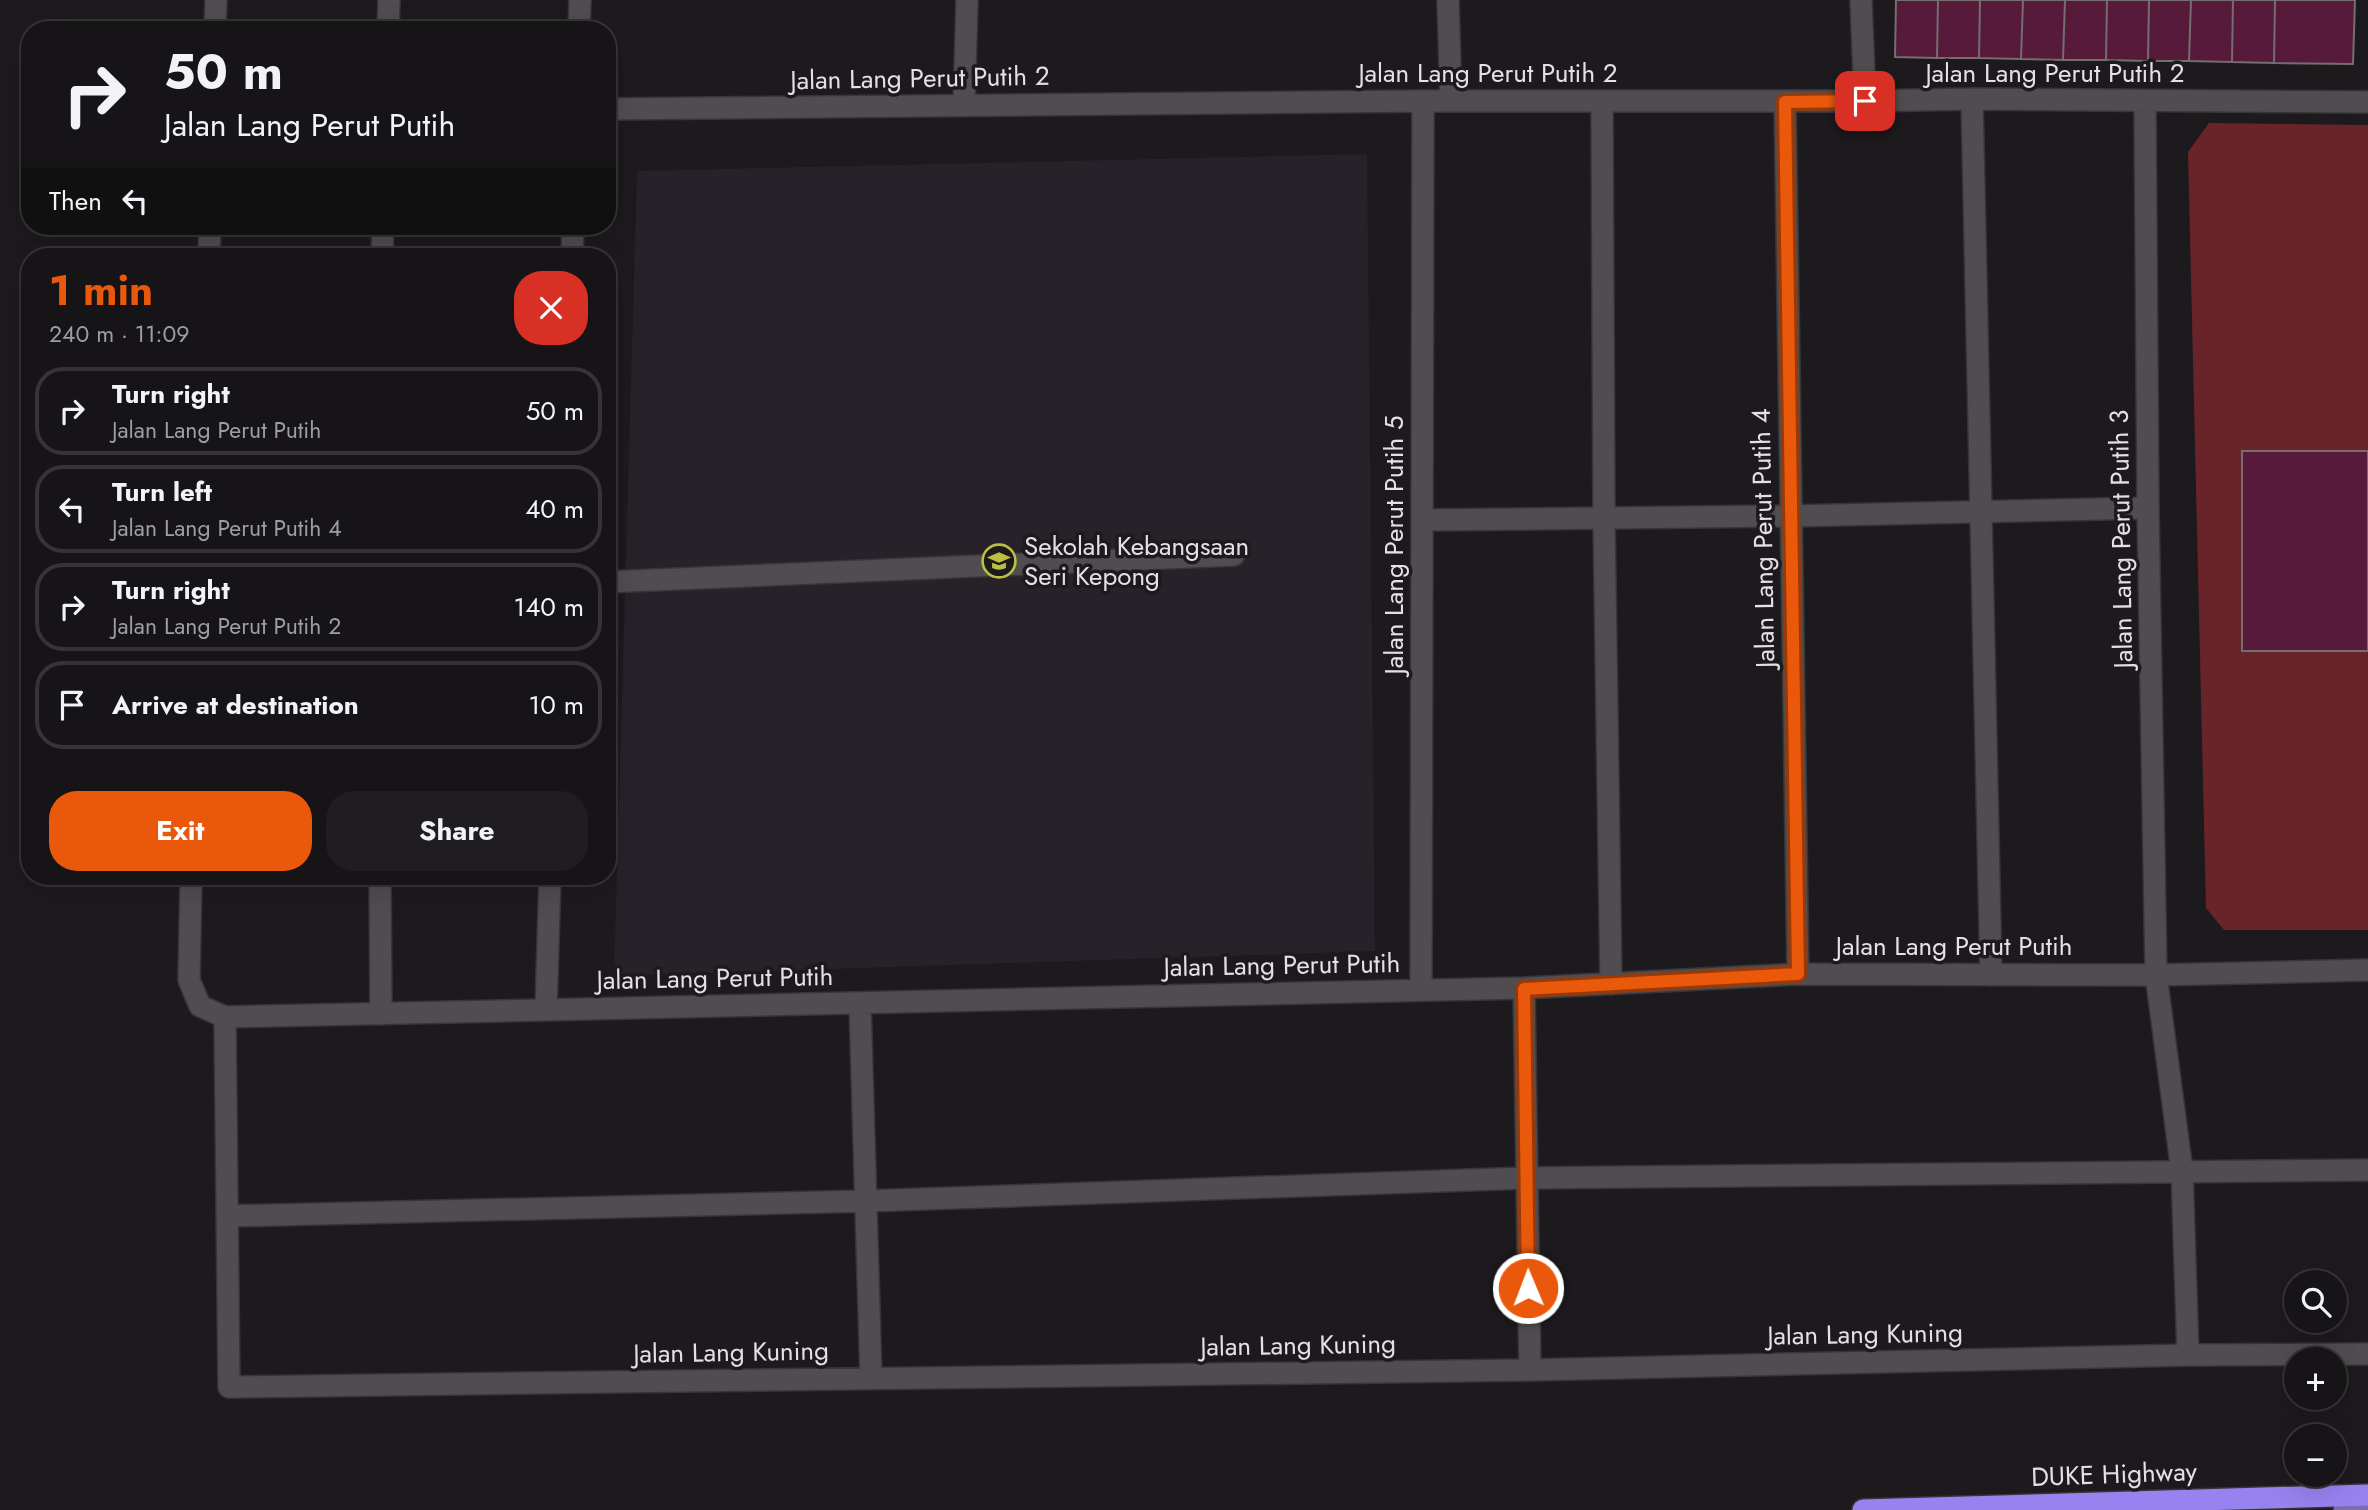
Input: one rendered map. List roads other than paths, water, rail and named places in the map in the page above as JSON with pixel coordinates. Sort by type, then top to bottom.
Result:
[{"type":"highway","name":"DUKE Highway","points":[[1863,1510],[2368,1494]]},
{"type":"main road","points":[[2344,1510],[2368,1510]]},
{"type":"street","points":[[215,21],[216,0]]},
{"type":"street","points":[[388,21],[389,0]]},
{"type":"street","points":[[579,21],[580,0]]},
{"type":"street","points":[[964,105],[967,0]]},
{"type":"street","points":[[1448,0],[1451,101]]},
{"type":"street","points":[[1861,0],[1865,101]]},
{"type":"street","points":[[1972,99],[1991,975]]},
{"type":"street","name":"Jalan Lang Perut Putih 2","points":[[616,109],[1423,101],[1785,102],[1972,99],[2368,102]]},
{"type":"street","name":"Jalan Lang Perut Putih 5","points":[[1421,990],[1423,101]]},
{"type":"street","points":[[1602,101],[1604,518],[1611,984]]},
{"type":"street","name":"Jalan Lang Perut Putih 4","points":[[1785,102],[1798,974]]},
{"type":"street","name":"Jalan Lang Perut Putih 3","points":[[2145,102],[2148,508],[2156,975],[2182,1171],[2188,1355]]},
{"type":"street","points":[[1423,520],[1982,513],[2148,508]]},
{"type":"street","points":[[616,582],[1234,555]]},
{"type":"street","name":"Jalan Lang Perut Putih","points":[[191,885],[189,980],[200,1006],[225,1017],[1524,989],[1798,974],[2156,975],[2368,970]]},
{"type":"street","points":[[380,885],[381,1014]]},
{"type":"street","points":[[546,1009],[550,885]]},
{"type":"street","points":[[1524,989],[1530,1370]]},
{"type":"street","points":[[860,1004],[872,1378]]},
{"type":"street","points":[[225,1017],[228,1216],[866,1201],[1526,1178],[2368,1170]]},
{"type":"street","name":"Jalan Lang Kuning","points":[[228,1216],[229,1387],[1530,1370],[2188,1355],[2368,1354]]},
{"type":"place","name":"Sekolah Kebangsaan Seri Kepong","points":[[999,561]]}]
